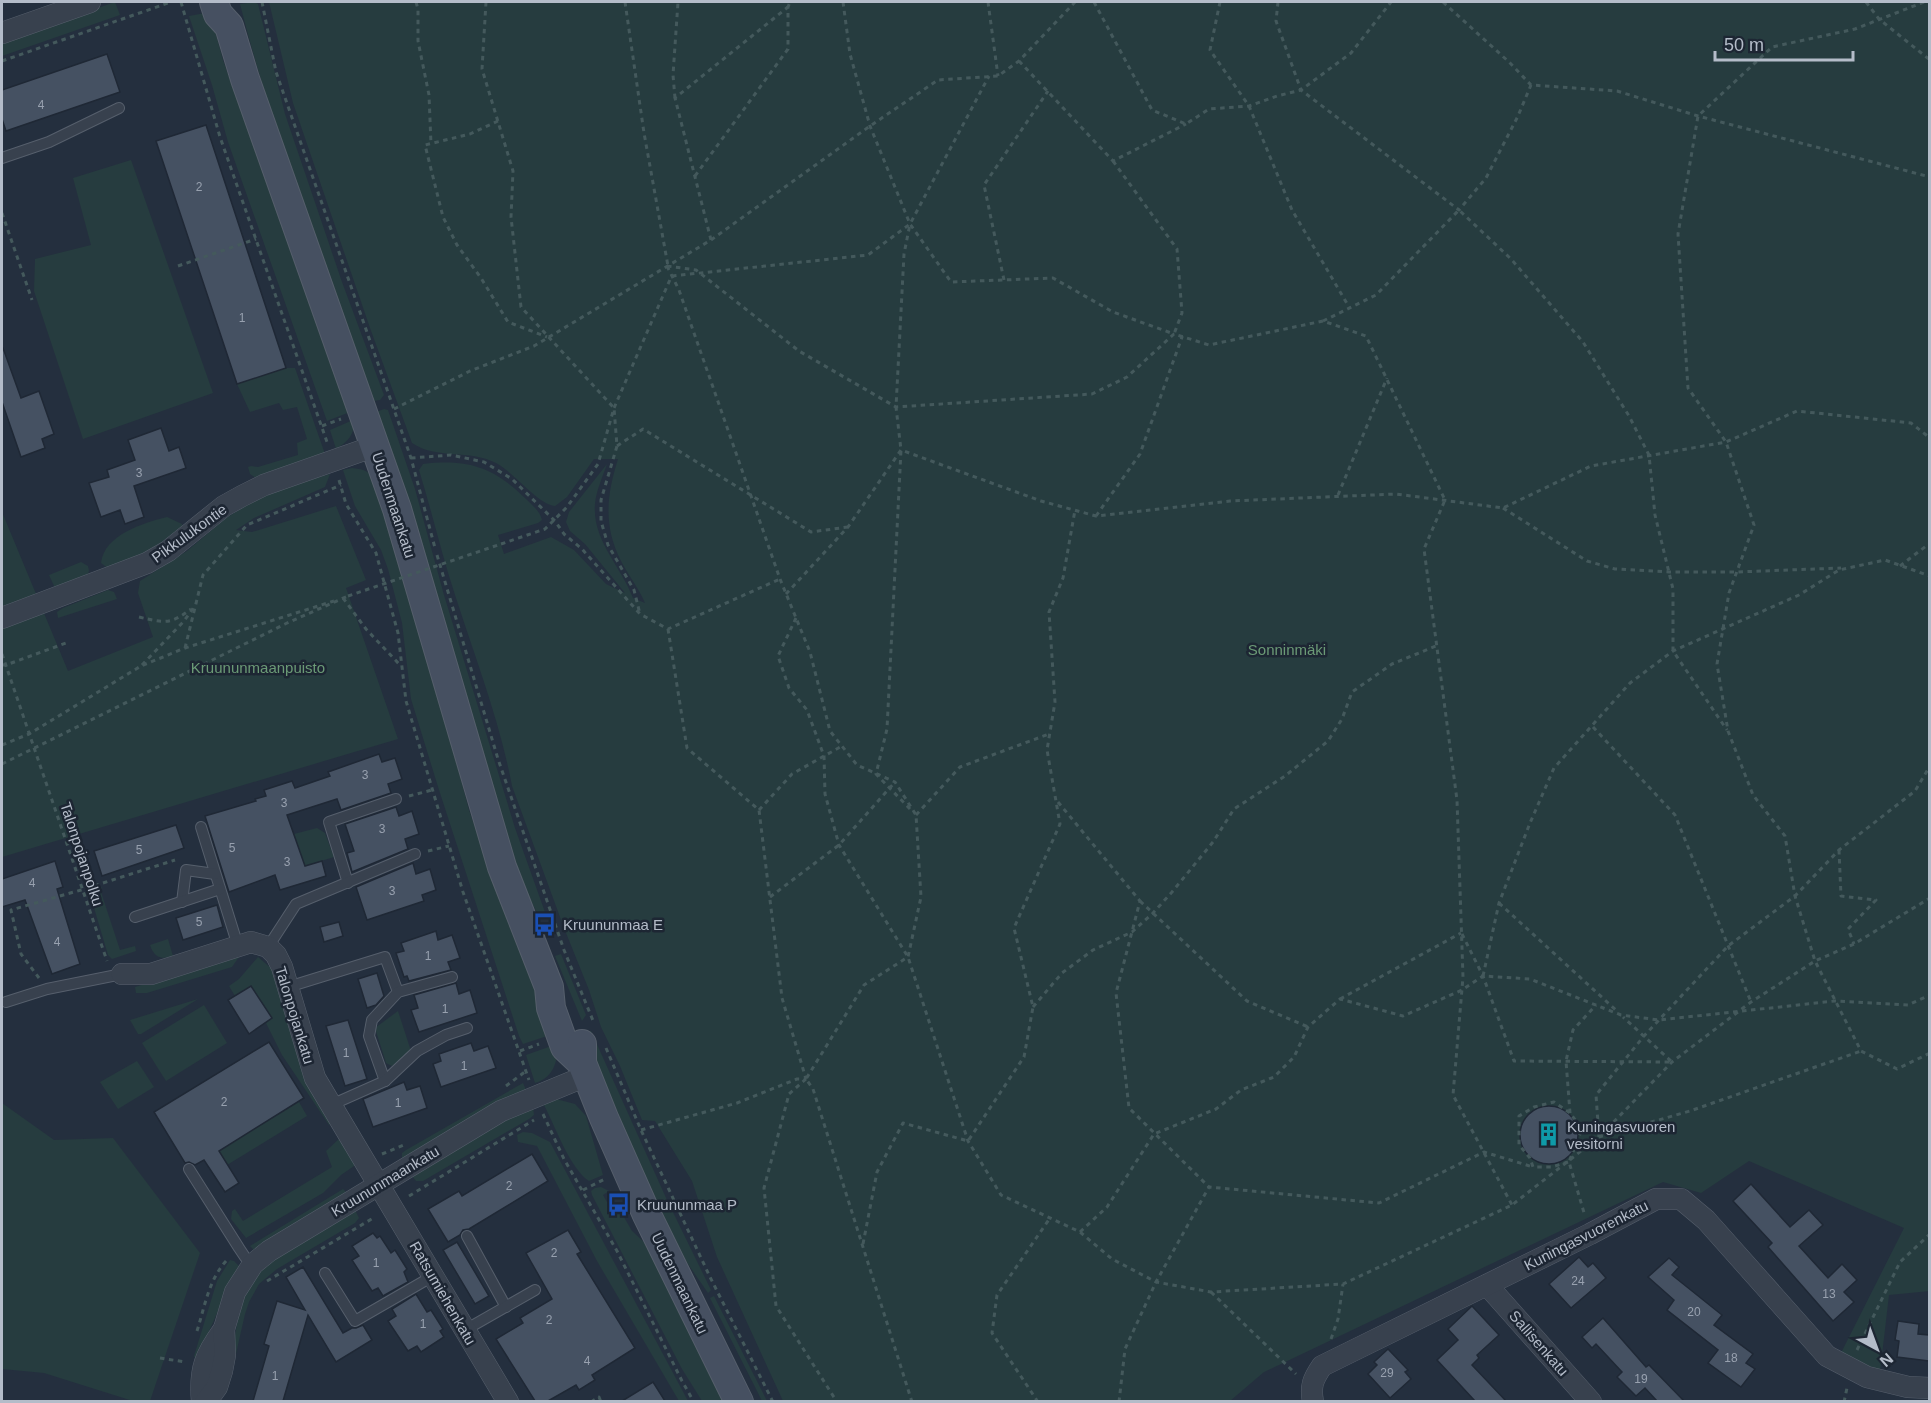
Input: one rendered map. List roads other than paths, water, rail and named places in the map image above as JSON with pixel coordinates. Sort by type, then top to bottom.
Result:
[{"type":"main road","name":"Uudenmaankatu","points":[[214,2],[218,14],[231,14],[245,79],[397,509],[502,867],[549,987],[566,1003],[579,1030],[584,1069],[647,1215],[739,1401]]},
{"type":"street","points":[[2,33],[90,2]]},
{"type":"street","name":"Pikkulukontie","points":[[2,618],[147,563],[168,551],[224,506],[264,485],[375,446]]},
{"type":"street","name":"Talonpojankatu","points":[[122,974],[151,974],[251,942],[268,947],[279,961],[315,1078],[380,1184]]},
{"type":"street","name":"Kruununmaankatu","points":[[204,1401],[200,1383],[209,1349],[224,1329],[235,1292],[253,1264],[269,1251],[501,1111],[539,1105],[584,1069]]},
{"type":"street","name":"Ratsumiehenkatu","points":[[380,1184],[508,1401]]},
{"type":"street","name":"Kuningasvuorenkatu","points":[[1312,1394],[1314,1377],[1323,1366],[1656,1199],[1681,1199],[1706,1220],[1827,1356],[1850,1370],[1884,1383],[1929,1388]]},
{"type":"street","name":"Sallisenkatu","points":[[1488,1285],[1591,1401]]},
{"type":"lane","points":[[2,158],[49,142],[119,108]]},
{"type":"lane","points":[[348,883],[329,822],[396,799]]},
{"type":"lane","points":[[201,826],[238,946]]},
{"type":"lane","points":[[268,947],[296,904],[415,854]]},
{"type":"lane","points":[[182,902],[186,870],[215,874]]},
{"type":"lane","points":[[135,917],[220,889]]},
{"type":"lane","points":[[288,987],[385,957],[398,992]]},
{"type":"lane","points":[[6,1002],[46,989],[122,974]]},
{"type":"lane","points":[[385,1081],[369,1036],[372,1020],[398,992],[452,977]]},
{"type":"lane","points":[[331,1105],[385,1081],[417,1052],[446,1035],[467,1028]]},
{"type":"lane","points":[[189,1169],[238,1248],[253,1264]]},
{"type":"lane","points":[[467,1236],[506,1306]]},
{"type":"lane","points":[[325,1272],[355,1321],[433,1276]]},
{"type":"lane","points":[[465,1330],[536,1290]]},
{"type":"place","name":"Kruununmaa E","points":[[545,924]]},
{"type":"place","name":"Kuningasvuoren vesitorni","points":[[1549,1135]]},
{"type":"place","name":"Kruununmaa P","points":[[619,1204]]},
{"type":"park label","name":"Sonninmäki","points":[[1287,649]]},
{"type":"park label","name":"Kruununmaanpuisto","points":[[258,667]]}]
